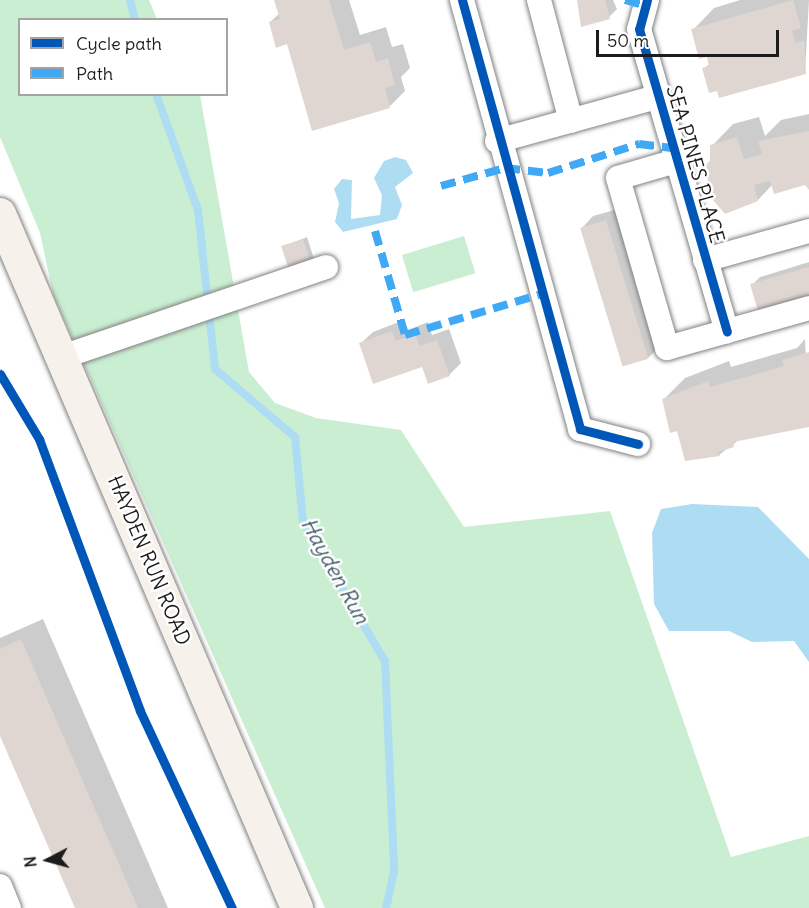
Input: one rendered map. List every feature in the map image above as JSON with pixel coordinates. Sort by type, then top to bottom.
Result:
[{"type":"main road","name":"HAYDEN RUN ROAD","points":[[0,214],[297,908]]},
{"type":"street","points":[[462,0],[497,141],[580,429],[638,444]]},
{"type":"street","points":[[539,0],[571,121]]},
{"type":"street","name":"SEA PINES PLACE","points":[[644,2],[639,30],[727,331]]},
{"type":"street","points":[[497,141],[657,97]]},
{"type":"street","points":[[676,161],[618,178],[667,348],[809,308]]},
{"type":"street","points":[[705,260],[809,231]]},
{"type":"street","points":[[62,357],[326,267]]},
{"type":"street","points":[[0,886],[9,908]]},
{"type":"green space","points":[[0,0],[149,0],[157,18],[18,18],[18,96],[200,96],[249,372],[275,403],[316,418],[401,430],[464,527],[610,511],[731,857],[809,836],[809,908],[325,908],[53,294],[40,233],[0,137]]},
{"type":"green space","points":[[464,236],[475,273],[413,292],[402,255]]},
{"type":"water","points":[[395,157],[406,160],[413,173],[395,187],[402,205],[397,219],[343,232],[335,222],[339,203],[334,189],[342,179],[352,180],[351,219],[380,215],[382,195],[374,178],[384,161]]},
{"type":"water","points":[[692,504],[758,507],[809,559],[809,662],[794,641],[752,642],[729,631],[669,631],[654,604],[652,533],[661,509]]},
{"type":"building","points":[[274,0],[329,0],[344,50],[370,42],[376,62],[388,58],[395,85],[385,88],[390,108],[312,131],[287,44],[276,48],[269,22],[280,19]]},
{"type":"building","points":[[577,0],[605,0],[610,19],[581,27]]},
{"type":"building","points":[[793,0],[801,28],[792,31],[796,43],[804,40],[806,74],[719,98],[717,91],[709,93],[702,68],[709,66],[707,57],[699,59],[691,29]]},
{"type":"building","points":[[809,131],[809,190],[805,185],[774,194],[770,181],[754,185],[758,201],[725,214],[713,200],[704,165],[710,163],[710,145],[737,137],[744,159],[762,154],[758,141]]},
{"type":"building","points":[[606,220],[648,359],[623,367],[580,228]]},
{"type":"building","points":[[303,239],[311,264],[289,271],[281,246]]},
{"type":"building","points":[[809,267],[809,296],[758,311],[750,284]]},
{"type":"building","points":[[392,331],[396,341],[415,334],[420,346],[437,340],[450,376],[428,384],[422,367],[373,384],[359,343]]},
{"type":"building","points":[[809,352],[809,427],[733,442],[734,447],[718,452],[720,456],[685,461],[677,431],[670,433],[662,399],[708,381],[710,387],[784,366],[782,360]]},
{"type":"building","points":[[21,639],[138,908],[75,908],[0,736],[0,649]]},
{"type":"waterway","name":"Hayden Run","points":[[130,0],[134,18]]},
{"type":"waterway","name":"Hayden Run","points":[[157,96],[198,210],[215,369],[295,437],[303,522],[385,661],[394,871],[386,908]]},
{"type":"marked path","points":[[625,0],[642,5]]},
{"type":"marked path","points":[[441,186],[505,168],[548,173],[639,144],[672,148]]},
{"type":"marked path","points":[[375,231],[405,335],[542,294]]},
{"type":"cycle path","points":[[462,0],[580,429],[638,444]]},
{"type":"cycle path","points":[[647,0],[639,29],[727,331]]},
{"type":"cycle path","points":[[0,374],[39,439],[140,711],[232,908]]}]
